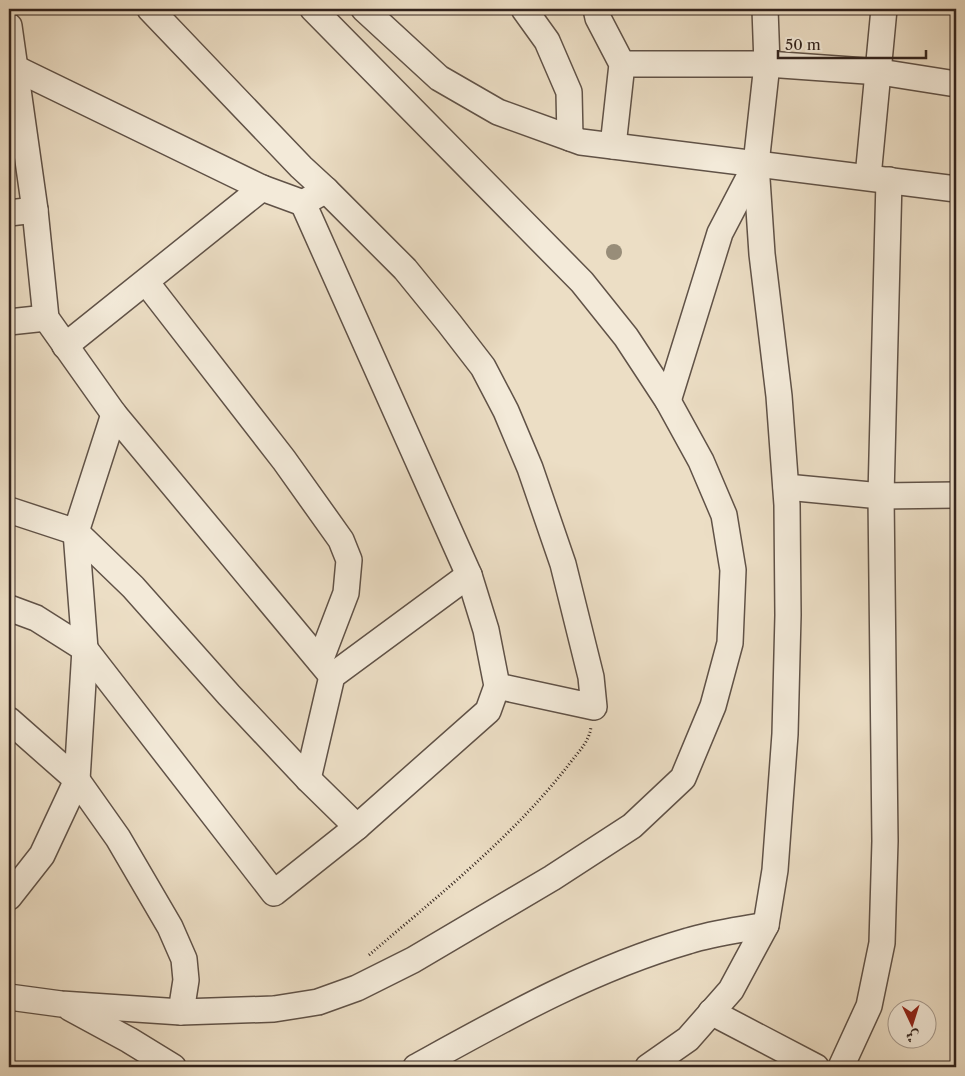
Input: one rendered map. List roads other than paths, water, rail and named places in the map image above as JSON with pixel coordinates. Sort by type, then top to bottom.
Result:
[{"type":"street","points":[[150,9],[301,167],[405,269],[484,367],[502,402],[530,468],[564,564],[591,677],[594,707],[497,686]]},
{"type":"street","points":[[9,997],[61,1004],[181,1012],[274,1009],[318,1002],[356,988],[413,960],[552,878],[632,826],[683,778],[713,706],[730,643],[733,570],[724,516],[701,461],[668,401],[626,337],[582,282],[313,9]]},
{"type":"street","points":[[364,9],[439,78],[498,112],[581,142],[956,189]]},
{"type":"street","points":[[524,9],[547,41],[569,92],[570,138]]},
{"type":"street","points":[[596,9],[598,18],[622,64],[613,146]]},
{"type":"street","points":[[648,1067],[688,1039],[731,990],[766,925],[775,870],[785,734],[788,615],[786,488],[779,396],[762,254],[756,164],[767,64],[765,9]]},
{"type":"street","points":[[841,1067],[869,1006],[882,943],[885,841],[878,179],[880,72],[884,9]]},
{"type":"street","points":[[9,32],[15,68],[15,122],[35,210],[46,318],[114,414],[326,669]]},
{"type":"street","points":[[622,64],[767,64],[880,72],[956,84]]},
{"type":"street","points":[[9,608],[36,618],[85,649],[274,893],[357,827],[488,711],[497,686],[486,630],[468,575],[303,203],[262,188],[15,68]]},
{"type":"street","points":[[668,401],[720,233],[756,164]]},
{"type":"street","points":[[65,346],[262,188]]},
{"type":"street","points":[[303,203],[326,190]]},
{"type":"street","points":[[9,214],[35,210]]},
{"type":"street","points":[[146,282],[284,460],[341,540],[349,560],[346,593],[326,669],[308,779]]},
{"type":"street","points":[[9,322],[46,318]]},
{"type":"street","points":[[9,897],[42,855],[77,780],[85,649],[76,532],[114,414]]},
{"type":"street","points":[[786,488],[881,496],[956,495]]},
{"type":"street","points":[[9,510],[76,532],[133,587],[308,779],[357,827]]},
{"type":"street","points":[[326,669],[468,575]]},
{"type":"street","points":[[9,720],[77,780],[118,838],[174,935],[184,959],[186,980],[181,1012]]},
{"type":"street","points":[[416,1067],[537,1001],[625,963],[689,940],[766,925]]},
{"type":"street","points":[[61,1004],[129,1040],[173,1067]]},
{"type":"street","points":[[711,1012],[816,1067]]}]
